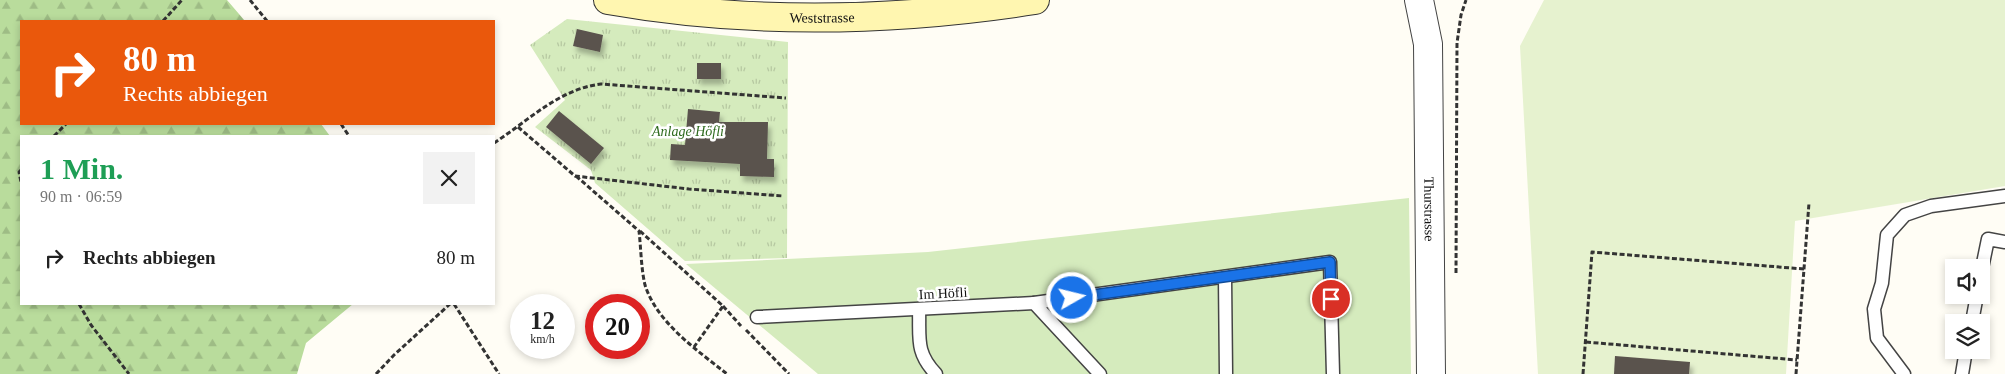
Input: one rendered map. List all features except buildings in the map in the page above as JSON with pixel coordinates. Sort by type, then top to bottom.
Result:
[{"type":"main road","name":"Weststrasse","points":[[608,0],[720,15],[787,18],[860,18],[985,8],[1035,0]]},
{"type":"street","name":"Thurstrasse","points":[[1419,0],[1428,44],[1431,374]]},
{"type":"street","name":"Thurstrasse","points":[[1428,44],[1439,0]]},
{"type":"lane","points":[[1904,374],[1877,338],[1874,309],[1882,283],[1887,235],[1905,215],[1931,206],[2005,196]]},
{"type":"lane","points":[[1984,259],[1988,239],[2005,242]]},
{"type":"lane","name":"Im Höfli","points":[[757,317],[1034,303],[1330,262],[1333,374]]},
{"type":"lane","points":[[1225,276],[1226,374]]},
{"type":"lane","points":[[1034,303],[1100,374]]},
{"type":"lane","points":[[920,309],[921,353],[927,364],[936,374]]},
{"type":"lane","points":[[1962,374],[1964,359]]},
{"type":"path","points":[[164,20],[182,0]]},
{"type":"path","points":[[250,0],[266,20]]},
{"type":"path","points":[[1456,282],[1457,43],[1461,15],[1466,0]]},
{"type":"path","points":[[495,142],[561,96],[585,86],[601,84],[786,98]]},
{"type":"path","points":[[55,135],[65,125]]},
{"type":"path","points":[[518,127],[640,231],[723,306],[789,374]]},
{"type":"path","points":[[575,176],[689,189],[783,196]]},
{"type":"path","points":[[1796,374],[1809,203]]},
{"type":"path","points":[[640,231],[645,284],[656,308],[694,347],[727,374]]},
{"type":"path","points":[[1583,374],[1592,252],[1804,270]]},
{"type":"path","points":[[80,305],[90,325],[129,374]]},
{"type":"path","points":[[376,374],[449,305]]},
{"type":"path","points":[[455,305],[499,374]]},
{"type":"path","points":[[694,347],[723,306]]},
{"type":"path","points":[[1586,342],[1797,360]]},
{"type":"green space","points":[[0,0],[227,0],[244,20],[20,20],[20,125],[322,125],[329,135],[20,135],[20,305],[352,305],[306,343],[297,374],[0,374]]},
{"type":"green space","points":[[1544,0],[2005,0],[2005,186],[1795,221],[1786,374],[1538,374],[1520,46]]},
{"type":"green space","name":"Anlage Höfli","points":[[567,19],[788,42],[787,258],[685,261],[595,183],[591,170],[535,127],[565,100],[530,45]]},
{"type":"green space","points":[[1409,198],[1411,374],[818,374],[686,264],[928,252]]},
{"type":"route","points":[[1072,298],[1330,262],[1331,299]]}]
